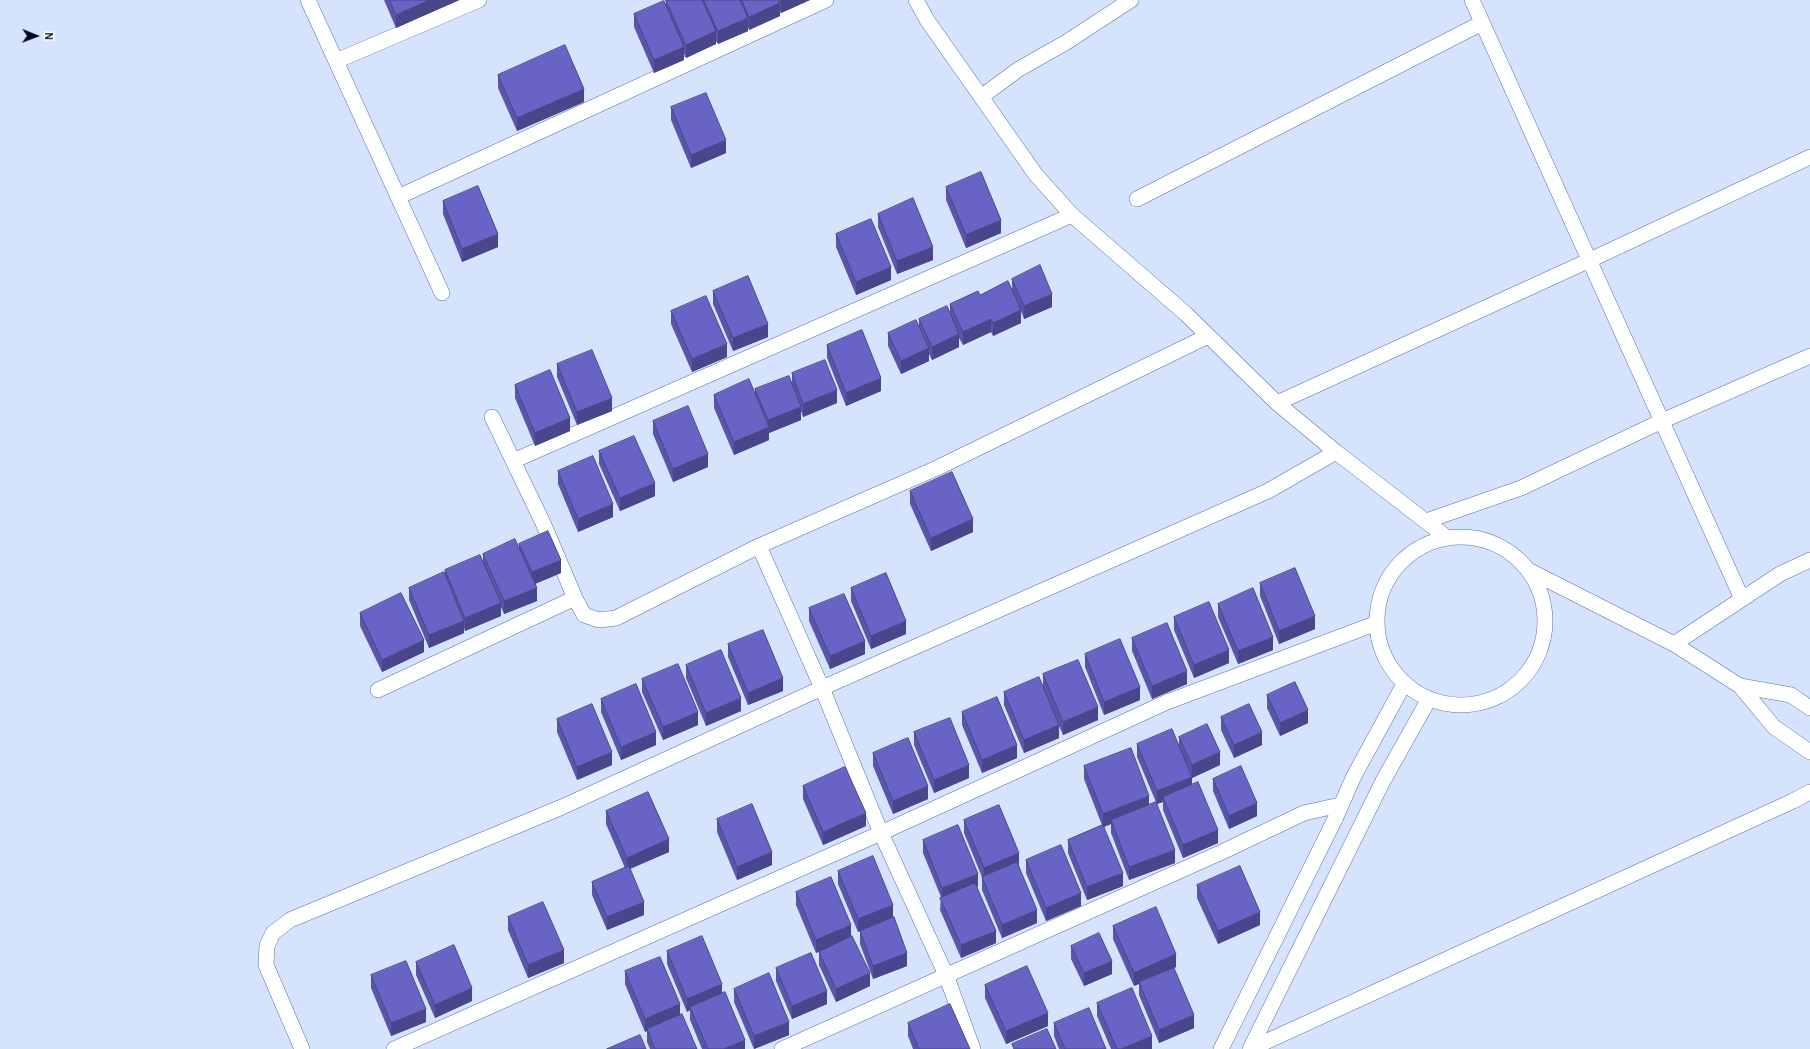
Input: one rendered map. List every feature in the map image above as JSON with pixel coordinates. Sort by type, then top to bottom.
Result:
[{"type":"lane","points":[[308,0],[442,293]]},
{"type":"lane","points":[[336,61],[479,0]]},
{"type":"lane","points":[[398,196],[826,0]]},
{"type":"lane","points":[[916,0],[927,20],[1036,175],[1072,215],[1186,314],[1277,403],[1336,452],[1446,537]]},
{"type":"lane","points":[[981,97],[1019,69],[1064,43],[1131,0]]},
{"type":"lane","points":[[1472,0],[1742,599]]},
{"type":"lane","points":[[1136,199],[1482,23]]},
{"type":"lane","points":[[1277,403],[1590,260],[1810,157]]},
{"type":"lane","points":[[514,461],[1072,215]]},
{"type":"lane","points":[[492,417],[543,523],[575,598],[584,615],[599,620],[616,618],[759,546],[937,468],[1208,336]]},
{"type":"lane","points":[[1426,521],[1521,488],[1662,421],[1810,356]]},
{"type":"lane","points":[[302,1049],[266,965],[267,946],[273,933],[290,920],[562,807],[822,688],[1268,491],[1336,452]]},
{"type":"lane","points":[[1530,571],[1541,593],[1545,617],[1543,641],[1534,664],[1519,683],[1499,697],[1476,704],[1452,706],[1419,695],[1404,684],[1393,671],[1384,656],[1378,640],[1377,623],[1379,599],[1388,577],[1403,559],[1423,545],[1446,537],[1469,536],[1493,542],[1513,554],[1530,571],[1674,644],[1740,686],[1774,727],[1810,752]]},
{"type":"lane","points":[[759,546],[822,688],[881,833],[946,975],[973,1049]]},
{"type":"lane","points":[[1674,644],[1780,574],[1810,560]]},
{"type":"lane","points":[[378,690],[575,598]]},
{"type":"lane","points":[[394,1049],[881,833],[1167,702],[1377,623]]},
{"type":"lane","points":[[1221,1049],[1354,776],[1404,684]]},
{"type":"lane","points":[[1740,686],[1791,695],[1810,708]]},
{"type":"lane","points":[[1250,1049],[1383,781],[1429,699]]},
{"type":"lane","points":[[1250,1049],[1810,792]]},
{"type":"lane","points":[[782,1049],[1241,843],[1304,813],[1340,805]]},
{"type":"building","points":[[390,0],[430,0],[396,15]]},
{"type":"building","points":[[666,0],[702,0],[716,31],[686,45]]},
{"type":"building","points":[[704,0],[740,0],[748,18],[718,31]]},
{"type":"building","points":[[742,0],[778,0],[780,3],[749,17]]},
{"type":"building","points":[[664,1],[684,47],[654,60],[634,14]]},
{"type":"building","points":[[565,45],[584,89],[517,118],[498,75]]},
{"type":"building","points":[[706,93],[726,140],[691,155],[671,107]]},
{"type":"building","points":[[981,172],[1001,220],[966,235],[946,187]]},
{"type":"building","points":[[478,186],[498,234],[462,249],[443,201]]},
{"type":"building","points":[[913,198],[933,247],[897,261],[878,214]]},
{"type":"building","points":[[871,219],[891,267],[856,282],[836,234]]},
{"type":"building","points":[[1040,265],[1052,294],[1024,306],[1012,279]]},
{"type":"building","points":[[748,276],[768,324],[733,338],[713,291]]},
{"type":"building","points":[[1008,281],[1021,310],[993,323],[991,319],[963,332],[950,304],[978,291],[980,295]]},
{"type":"building","points":[[706,296],[727,344],[692,359],[671,311]]},
{"type":"building","points":[[947,306],[959,334],[932,347],[919,319]]},
{"type":"building","points":[[916,320],[929,348],[901,361],[888,333]]},
{"type":"building","points":[[862,330],[881,378],[846,393],[827,345]]},
{"type":"building","points":[[592,350],[612,398],[577,412],[557,364]]},
{"type":"building","points":[[825,360],[837,390],[803,404],[792,373]]},
{"type":"building","points":[[550,370],[570,418],[535,433],[515,385]]},
{"type":"building","points":[[789,376],[801,407],[768,420],[755,389]]},
{"type":"building","points":[[749,379],[769,427],[734,442],[714,395]]},
{"type":"building","points":[[688,406],[708,454],[673,469],[653,421]]},
{"type":"building","points":[[634,436],[655,483],[620,498],[599,451]]},
{"type":"building","points":[[593,456],[613,504],[578,519],[558,471]]},
{"type":"building","points":[[952,472],[973,519],[931,538],[910,491]]},
{"type":"building","points":[[548,531],[561,560],[532,572],[519,544]]},
{"type":"building","points":[[515,539],[537,588],[504,601],[483,554]]},
{"type":"building","points":[[480,555],[501,603],[465,618],[445,570]]},
{"type":"building","points":[[1295,568],[1315,616],[1279,631],[1260,583]]},
{"type":"building","points":[[444,572],[464,621],[429,635],[409,588]]},
{"type":"building","points":[[886,573],[906,621],[871,636],[851,588]]},
{"type":"building","points":[[1253,588],[1273,637],[1238,651],[1218,604]]},
{"type":"building","points":[[401,593],[424,640],[382,660],[360,613]]},
{"type":"building","points":[[844,594],[865,641],[830,656],[809,608]]},
{"type":"building","points":[[1209,602],[1229,650],[1194,665],[1174,617]]},
{"type":"building","points":[[1167,623],[1187,671],[1152,686],[1132,638]]},
{"type":"building","points":[[763,630],[783,678],[748,693],[728,644]]},
{"type":"building","points":[[1120,639],[1140,687],[1104,702],[1085,654]]},
{"type":"building","points":[[721,650],[741,698],[706,713],[686,665]]},
{"type":"building","points":[[1078,660],[1098,707],[1063,722],[1043,674]]},
{"type":"building","points":[[678,664],[698,712],[663,727],[642,679]]},
{"type":"building","points":[[1039,677],[1059,725],[1024,740],[1004,692]]},
{"type":"building","points":[[1295,682],[1308,710],[1280,723],[1267,695]]},
{"type":"building","points":[[636,684],[656,732],[621,747],[601,699]]},
{"type":"building","points":[[997,697],[1017,745],[982,760],[962,712]]},
{"type":"building","points":[[592,704],[612,752],[577,767],[557,719]]},
{"type":"building","points":[[1249,704],[1262,732],[1234,745],[1221,717]]},
{"type":"building","points":[[950,718],[969,765],[934,780],[914,732]]},
{"type":"building","points":[[1207,724],[1220,752],[1192,765],[1179,737]]},
{"type":"building","points":[[1172,729],[1192,777],[1157,791],[1137,744]]},
{"type":"building","points":[[908,738],[928,786],[893,801],[873,753]]},
{"type":"building","points":[[1131,748],[1149,796],[1103,814],[1084,766]]},
{"type":"building","points":[[1241,766],[1257,803],[1229,816],[1213,779]]},
{"type":"building","points":[[845,767],[866,813],[823,832],[803,786]]},
{"type":"building","points":[[1198,782],[1218,830],[1183,845],[1163,797]]},
{"type":"building","points":[[648,792],[669,839],[627,858],[606,811]]},
{"type":"building","points":[[1156,802],[1175,850],[1129,867],[1111,820]]},
{"type":"building","points":[[752,804],[772,852],[737,867],[717,819]]},
{"type":"building","points":[[999,805],[1019,853],[984,868],[964,820]]},
{"type":"building","points":[[958,825],[978,874],[942,888],[923,840]]},
{"type":"building","points":[[1103,825],[1123,873],[1087,887],[1068,840]]},
{"type":"building","points":[[1061,845],[1081,893],[1046,908],[1026,860]]},
{"type":"building","points":[[873,856],[893,905],[858,919],[838,871]]},
{"type":"building","points":[[1017,862],[1037,910],[1002,925],[982,877]]},
{"type":"building","points":[[629,866],[644,902],[607,917],[592,882]]},
{"type":"building","points":[[1240,866],[1260,912],[1218,931],[1197,885]]},
{"type":"building","points":[[831,877],[851,925],[816,940],[796,892]]},
{"type":"building","points":[[975,883],[996,931],[961,945],[940,898]]},
{"type":"building","points":[[543,902],[564,950],[528,965],[508,917]]},
{"type":"building","points":[[1156,907],[1176,954],[1134,973],[1113,926]]},
{"type":"building","points":[[894,917],[907,953],[873,966],[860,931]]},
{"type":"building","points":[[1099,933],[1112,961],[1084,973],[1071,946]]},
{"type":"building","points":[[702,936],[722,984],[687,999],[667,951]]},
{"type":"building","points":[[852,936],[870,973],[836,989],[819,952]]},
{"type":"building","points":[[454,945],[472,988],[435,1005],[416,962]]},
{"type":"building","points":[[811,953],[827,991],[792,1006],[776,968]]},
{"type":"building","points":[[660,957],[680,1004],[645,1019],[625,971]]},
{"type":"building","points":[[406,961],[426,1009],[391,1023],[371,975]]},
{"type":"building","points":[[1027,966],[1048,1013],[1006,1031],[985,985]]},
{"type":"building","points":[[1174,968],[1194,1015],[1159,1030],[1139,982]]},
{"type":"building","points":[[769,973],[789,1022],[754,1036],[734,989]]},
{"type":"building","points":[[1132,988],[1152,1036],[1121,1049],[1117,1049],[1097,1003]]},
{"type":"building","points":[[725,992],[745,1040],[724,1049],[708,1049],[690,1007]]},
{"type":"building","points":[[950,1004],[970,1049],[919,1049],[908,1023]]},
{"type":"building","points":[[1089,1008],[1106,1049],[1065,1049],[1054,1023]]},
{"type":"building","points":[[682,1014],[697,1049],[655,1049],[647,1029]]},
{"type":"building","points":[[1047,1029],[1056,1049],[1014,1049],[1012,1044]]},
{"type":"building","points":[[640,1035],[646,1049],[607,1049]]}]
